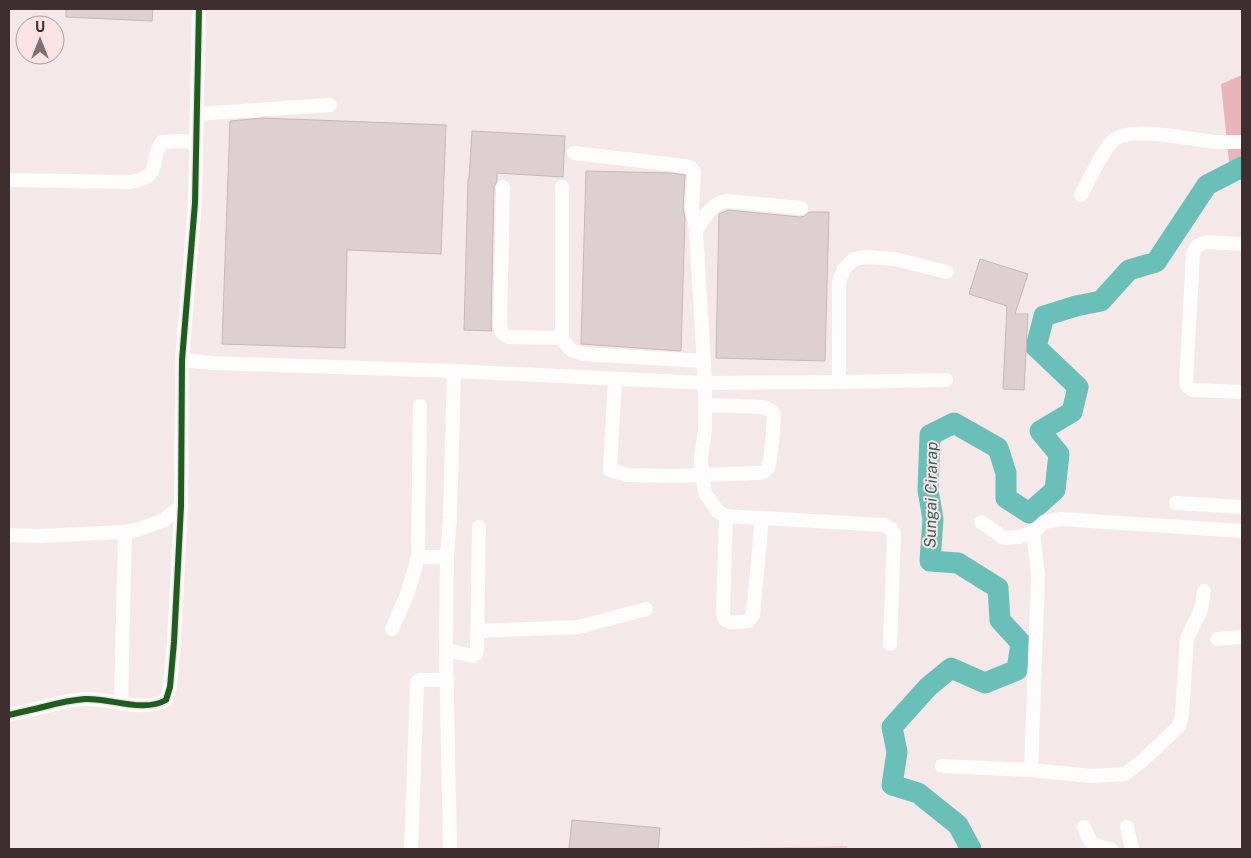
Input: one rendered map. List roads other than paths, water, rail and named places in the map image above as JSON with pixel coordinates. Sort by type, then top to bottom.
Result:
[{"type":"street","points":[[9,715],[66,701],[88,699],[148,706],[159,704],[166,700],[170,687],[181,506],[182,360],[195,203],[199,9]]},
{"type":"street","points":[[196,114],[330,105]]},
{"type":"street","points":[[1081,195],[1106,149],[1116,138],[1135,133],[1215,142],[1242,142]]},
{"type":"street","points":[[9,180],[130,182],[142,180],[150,175],[155,165],[157,148],[162,142],[196,142]]},
{"type":"street","points":[[574,153],[685,166],[691,168],[694,172],[692,208],[696,230],[706,405],[702,457],[705,493],[718,512],[726,516],[884,526],[890,528],[894,534],[890,644]]},
{"type":"street","points":[[503,187],[500,326],[502,333],[508,337],[562,338]]},
{"type":"street","points":[[562,187],[562,338],[568,348],[583,354],[703,361]]},
{"type":"street","points":[[696,230],[707,212],[721,202],[802,208]]},
{"type":"street","points":[[1242,244],[1207,242],[1197,246],[1193,254],[1186,382],[1192,390],[1242,392]]},
{"type":"street","points":[[839,382],[839,282],[844,269],[854,260],[868,257],[895,259],[947,272]]},
{"type":"street","points":[[182,360],[705,383],[946,380]]},
{"type":"street","points":[[450,849],[446,650],[447,557],[450,518],[454,371]]},
{"type":"street","points":[[615,379],[610,470],[628,475],[673,476],[758,474],[768,469],[774,415],[772,411],[763,407],[706,405]]},
{"type":"street","points":[[392,628],[408,592],[418,557],[420,406]]},
{"type":"street","points":[[1176,504],[1242,507]]},
{"type":"street","points":[[9,535],[38,536],[137,530],[158,524],[181,506]]},
{"type":"street","points":[[726,516],[723,613],[726,620],[735,622],[748,620],[753,615],[762,518]]},
{"type":"street","points":[[981,522],[1004,538],[1019,537],[1033,532],[1044,522],[1061,519],[1242,531]]},
{"type":"street","points":[[446,650],[472,656],[476,654],[479,527]]},
{"type":"street","points":[[121,703],[125,532]]},
{"type":"street","points":[[1031,770],[1038,575],[1033,532]]},
{"type":"street","points":[[418,557],[447,557]]},
{"type":"street","points":[[942,766],[1031,770],[1092,776],[1125,774],[1141,762],[1179,726],[1182,715],[1187,638],[1200,610],[1204,591]]},
{"type":"street","points":[[477,631],[579,627],[646,609]]},
{"type":"street","points":[[1217,639],[1242,637]]},
{"type":"street","points":[[411,849],[417,684],[421,680],[447,680]]},
{"type":"street","points":[[1084,827],[1091,843],[1111,849]]},
{"type":"street","points":[[1127,827],[1132,849]]},
{"type":"waterway","name":"Sungai Cirarap","points":[[971,849],[958,825],[918,793],[892,785],[897,752],[892,727],[928,687],[951,668],[985,683],[1017,670],[1021,643],[1000,620],[998,588],[958,563],[930,561],[933,519],[928,490],[930,435],[954,423],[998,448],[1006,473],[1006,498],[1029,513],[1055,490],[1059,454],[1040,431],[1072,412],[1078,387],[1036,347],[1044,316],[1076,306],[1101,301],[1129,270],[1156,262],[1207,185],[1242,167]]}]
